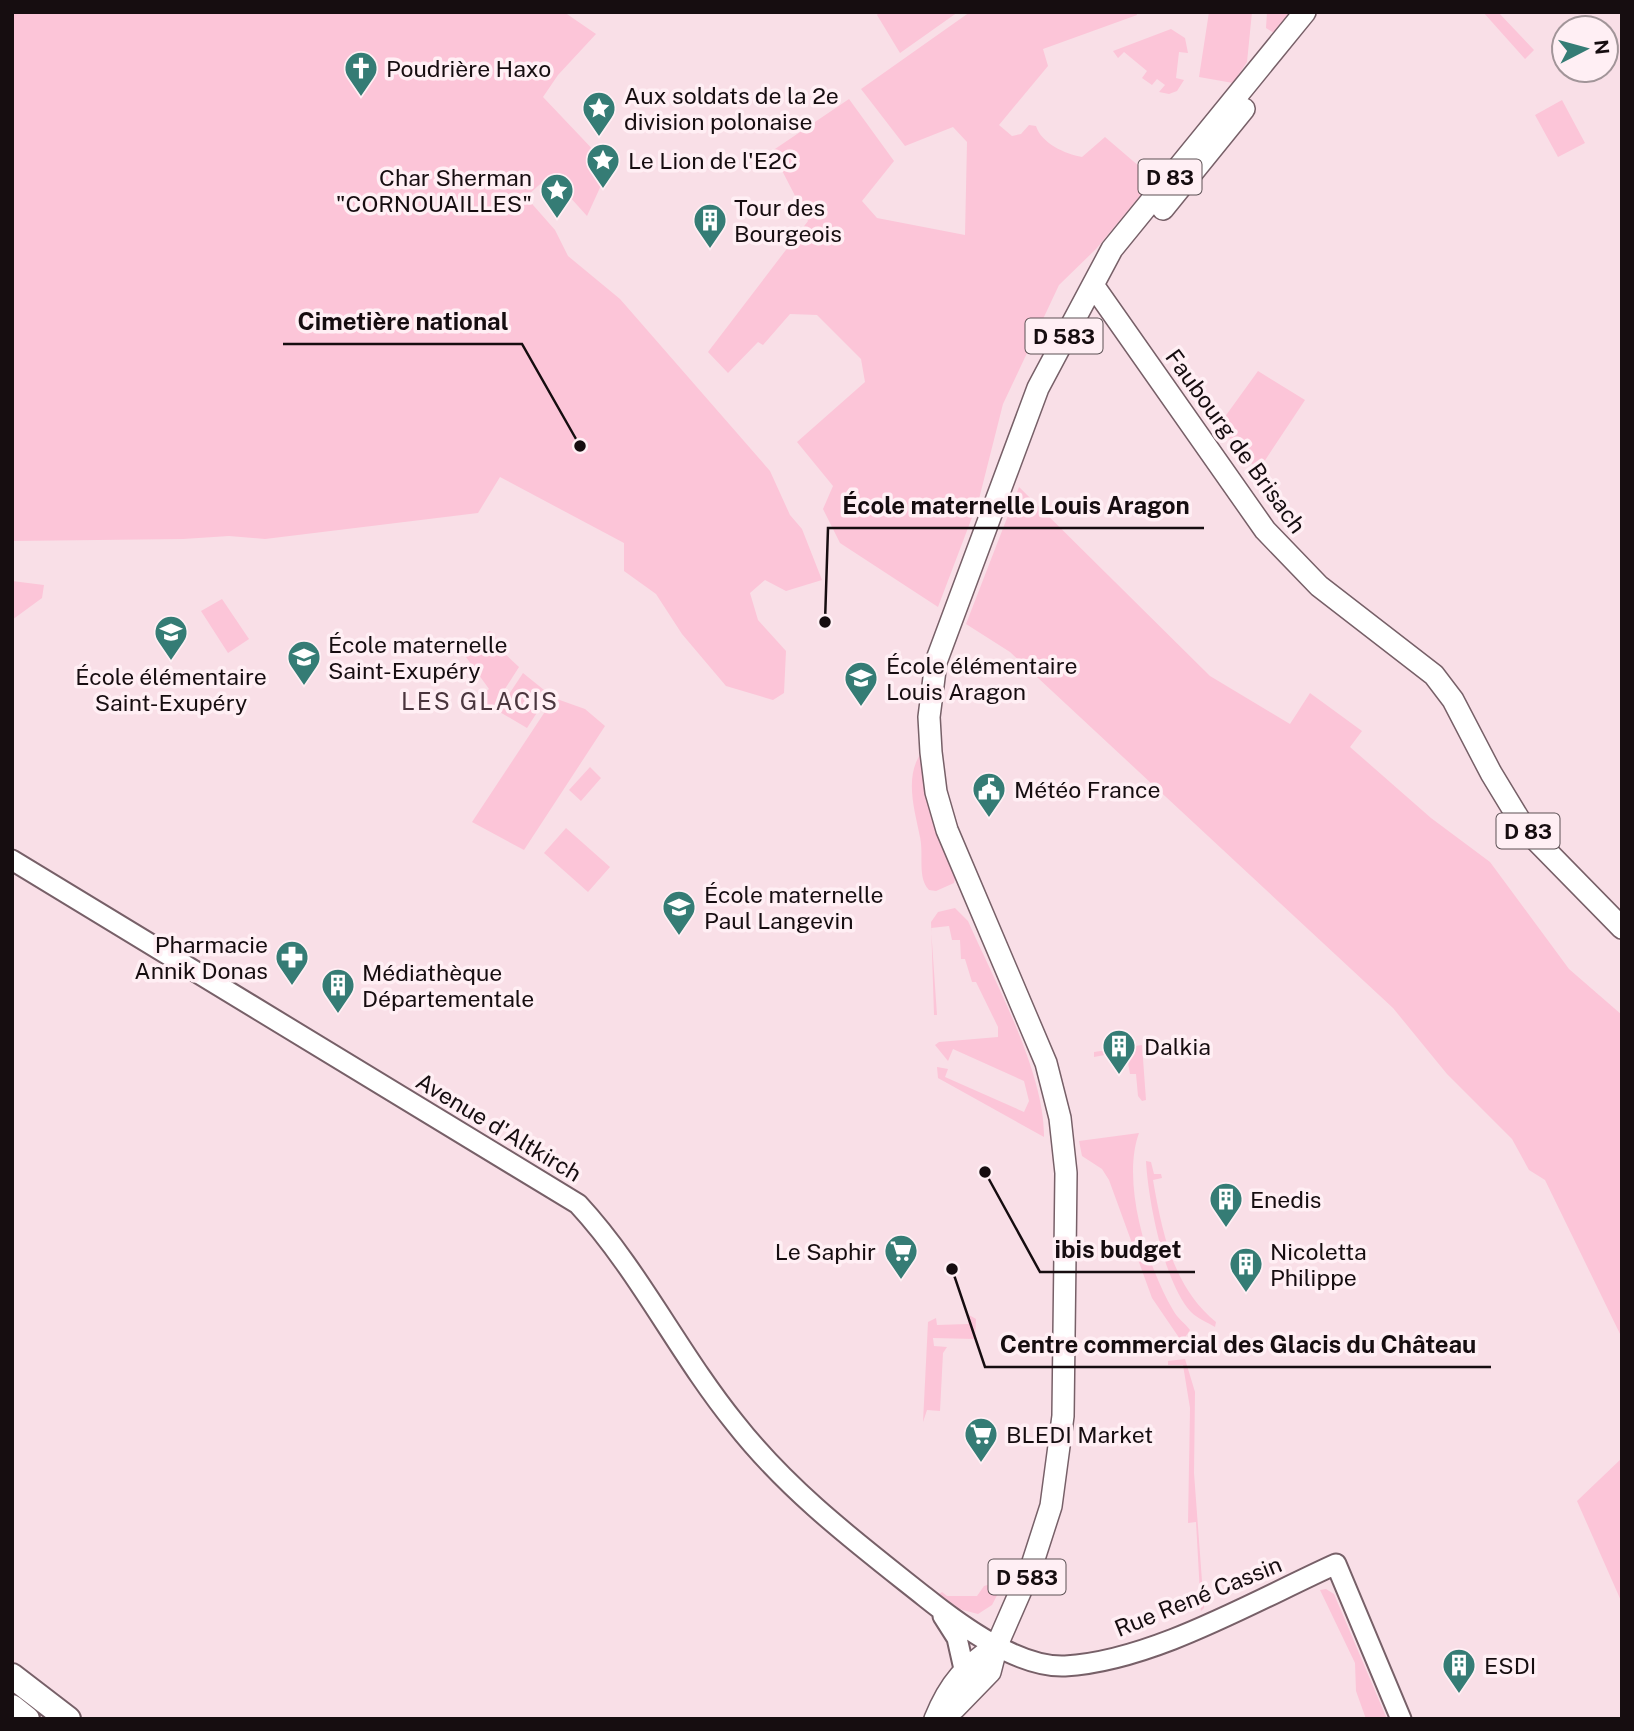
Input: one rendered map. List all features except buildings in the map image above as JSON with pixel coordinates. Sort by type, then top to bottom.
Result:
[{"type":"highway","points":[[12,1676],[66,1719]]},
{"type":"highway","points":[[12,1707],[27,1719]]},
{"type":"main road","name":"D 83","points":[[1093,285],[1112,249],[1305,12]]},
{"type":"main road","name":"D 83","points":[[1093,285],[1123,258],[1321,12]]},
{"type":"main road","name":"D 583","points":[[997,1645],[1032,1564],[1051,1506],[1058,1469],[1063,1416],[1066,1173],[1060,1118],[1046,1063],[936,792],[929,717],[936,662],[1020,434],[1038,388],[1093,285]]},
{"type":"main road","name":"Faubourg de Brisach","points":[[1093,285],[1265,530],[1319,586],[1434,676],[1453,700],[1491,773],[1525,829],[1622,928]]},
{"type":"main road","points":[[936,1719],[945,1694],[964,1669],[997,1645]]},
{"type":"main road","points":[[936,1719],[956,1708],[990,1672],[997,1645]]},
{"type":"street","name":"Avenue d'Altkirch","points":[[12,860],[578,1205],[603,1235],[733,1422],[774,1469],[807,1503],[937,1606],[976,1635],[997,1645]]},
{"type":"street","name":"Rue René Cassin","points":[[997,1645],[1044,1664],[1066,1666],[1123,1655],[1221,1617],[1336,1564],[1401,1719]]},
{"type":"street","points":[[937,1606],[957,1638],[964,1669]]},
{"type":"shaded area","points":[[12,12],[564,12],[596,34],[558,75],[543,97],[599,156],[611,163],[609,168],[587,216],[550,175],[526,197],[555,230],[568,256],[620,299],[770,471],[790,515],[802,529],[822,580],[786,591],[765,580],[750,593],[758,620],[786,651],[784,693],[773,700],[726,686],[682,634],[656,594],[624,571],[624,543],[500,477],[478,513],[265,539],[229,536],[12,541]]},
{"type":"shaded area","points":[[879,12],[958,12],[900,53],[877,15]]},
{"type":"shaded area","points":[[970,12],[1136,12],[1137,15],[1043,49],[1048,66],[999,125],[1012,136],[1021,134],[1029,125],[1036,126],[1043,138],[1054,147],[1082,157],[1105,137],[1154,179],[1096,249],[1059,285],[1003,404],[979,499],[938,607],[840,543],[823,509],[833,486],[797,442],[865,382],[861,359],[817,315],[790,314],[763,345],[758,342],[728,373],[708,352],[808,221],[772,151],[849,99],[894,161],[862,201],[877,218],[965,235],[967,142],[953,127],[905,146],[861,89]]},
{"type":"shaded area","points":[[1209,12],[1252,12],[1247,62],[1233,83],[1199,77]]},
{"type":"shaded area","points":[[1267,12],[1292,12],[1274,33],[1266,28]]},
{"type":"shaded area","points":[[1483,12],[1498,12],[1534,50],[1525,59]]},
{"type":"shaded area","points":[[1171,29],[1185,38],[1188,53],[1179,52],[1176,78],[1184,80],[1177,91],[1169,94],[1159,92],[1165,85],[1157,79],[1152,85],[1142,78],[1147,71],[1124,52],[1118,58],[1113,51]]},
{"type":"shaded area","points":[[1562,100],[1585,143],[1558,157],[1535,115]]},
{"type":"shaded area","points":[[1258,371],[1305,400],[1258,471],[1219,425]]},
{"type":"shaded area","points":[[1019,487],[1210,676],[1290,724],[1310,693],[1362,731],[1350,747],[1431,818],[1490,862],[1569,969],[1622,1015],[1622,1338],[1545,1180],[1529,1170],[1512,1139],[1447,1074],[1393,1008],[1010,652],[966,624]]},
{"type":"shaded area","points":[[12,581],[44,585],[42,598],[12,620]]},
{"type":"shaded area","points":[[222,599],[249,639],[228,653],[201,611]]},
{"type":"shaded area","points":[[489,631],[494,633],[502,651],[519,667],[489,714],[479,698],[489,689],[466,657]]},
{"type":"shaded area","points":[[523,673],[549,694],[527,728],[498,711]]},
{"type":"shaded area","points":[[554,698],[585,709],[605,726],[524,850],[472,822]]},
{"type":"shaded area","points":[[921,753],[956,874],[954,883],[936,891],[929,890],[923,879],[921,844],[912,795],[913,773]]},
{"type":"shaded area","points":[[590,767],[601,778],[581,801],[569,790]]},
{"type":"shaded area","points":[[566,828],[610,867],[588,892],[544,853]]},
{"type":"shaded area","points":[[955,908],[968,921],[1004,998],[1027,1056],[1042,1112],[1044,1137],[938,1078],[937,1067],[948,1069],[945,1077],[1024,1112],[1029,1101],[1024,1081],[953,1049],[948,1061],[935,1045],[939,1042],[998,1037],[998,1027],[976,982],[972,982],[965,959],[961,959],[960,940],[952,940],[949,926],[931,928],[931,922],[938,912]]},
{"type":"shaded area","points":[[931,933],[937,1015],[934,1015]]},
{"type":"shaded area","points":[[1142,1045],[1146,1100],[1142,1101],[1138,1096],[1136,1074],[1130,1074],[1126,1051],[1094,1057],[1094,1052]]},
{"type":"shaded area","points":[[1139,1133],[1134,1153],[1135,1199],[1154,1271],[1175,1313],[1190,1330],[1182,1342],[1152,1298],[1109,1180],[1102,1169],[1082,1156],[1079,1141]]},
{"type":"shaded area","points":[[1146,1161],[1151,1162],[1154,1174],[1161,1174],[1162,1178],[1153,1180],[1172,1257],[1189,1292],[1216,1322],[1215,1327],[1191,1312],[1173,1282],[1154,1218]]},
{"type":"shaded area","points":[[969,1315],[976,1319],[975,1339],[933,1338],[934,1346],[947,1347],[943,1353],[940,1411],[927,1410],[923,1422],[928,1322],[936,1318],[937,1325],[968,1324]]},
{"type":"shaded area","points":[[1185,1359],[1195,1392],[1194,1473],[1204,1608],[1201,1611],[1196,1522],[1188,1523],[1190,1408],[1183,1365],[1168,1365],[1168,1361]]},
{"type":"shaded area","points":[[1622,1458],[1622,1603],[1577,1501]]},
{"type":"shaded area","points":[[1005,1580],[992,1605],[978,1614],[959,1609],[939,1594],[942,1592],[947,1596],[977,1596],[984,1586]]},
{"type":"shaded area","points":[[1326,1589],[1334,1594],[1387,1719],[1366,1719],[1356,1691],[1355,1663],[1320,1590]]},
{"type":"place","name":"Poudrière Haxo","points":[[361,98]]},
{"type":"place","name":"Aux soldats de la 2e division polonaise","points":[[599,138]]},
{"type":"place","name":"Le Lion de l'E2C","points":[[603,190]]},
{"type":"place","name":"Char Sherman \"CORNOUAILLES\"","points":[[557,220]]},
{"type":"place","name":"Tour des Bourgeois","points":[[710,250]]},
{"type":"place","name":"Cimetière national","points":[[580,446]]},
{"type":"place","name":"École maternelle Louis Aragon","points":[[825,622]]},
{"type":"place","name":"École élémentaire Saint-Exupéry","points":[[171,662]]},
{"type":"place","name":"École maternelle Saint-Exupéry","points":[[304,687]]},
{"type":"place","name":"École élémentaire Louis Aragon","points":[[861,708]]},
{"type":"place","name":"Météo France","points":[[989,819]]},
{"type":"place","name":"École maternelle Paul Langevin","points":[[679,937]]},
{"type":"place","name":"Pharmacie Annik Donas","points":[[292,987]]},
{"type":"place","name":"Médiathèque Départementale","points":[[338,1015]]},
{"type":"place","name":"Dalkia","points":[[1119,1076]]},
{"type":"place","name":"ibis budget","points":[[985,1172]]},
{"type":"place","name":"Enedis","points":[[1226,1229]]},
{"type":"place","name":"Centre commercial des Glacis du Château","points":[[952,1269]]},
{"type":"place","name":"Le Saphir","points":[[901,1281]]},
{"type":"place","name":"Nicoletta Philippe","points":[[1246,1294]]},
{"type":"place","name":"BLEDI Market","points":[[981,1464]]},
{"type":"place","name":"ESDI","points":[[1459,1695]]},
{"type":"district","name":"LES GLACIS","points":[[480,701]]}]
